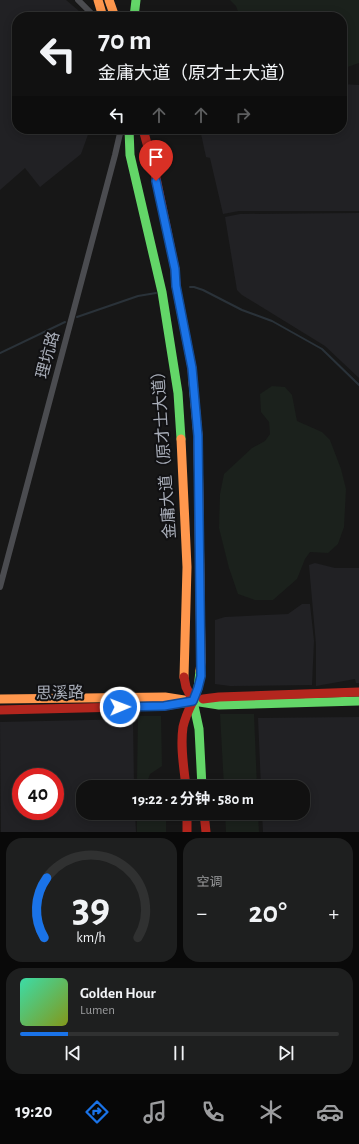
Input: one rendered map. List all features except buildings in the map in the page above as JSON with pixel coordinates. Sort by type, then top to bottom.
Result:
[{"type":"main road","points":[[98,0],[102,12]]},
{"type":"main road","points":[[109,0],[113,12]]},
{"type":"main road","points":[[134,12],[136,0]]},
{"type":"main road","name":"金庸大道（原才士大道）","points":[[129,134],[130,155],[161,289],[178,393],[187,567],[184,674],[186,687],[193,701],[199,729],[202,780]]},
{"type":"main road","name":"金庸大道（原才士大道）","points":[[144,134],[155,173],[175,269],[176,286],[192,368],[198,436],[201,662],[198,688],[185,719],[183,730],[186,780]]},
{"type":"main road","points":[[161,289],[176,286]]},
{"type":"main road","name":"思溪路","points":[[0,710],[164,706],[219,697],[359,692]]},
{"type":"main road","name":"思溪路","points":[[0,699],[165,697],[218,705],[359,701]]},
{"type":"main road","points":[[187,820],[187,832]]},
{"type":"main road","points":[[205,820],[206,832]]},
{"type":"street","points":[[78,0],[90,12]]},
{"type":"street","name":"理坑路","points":[[0,587],[116,155],[120,134]]},
{"type":"shaded area","points":[[0,0],[66,0],[80,12],[12,12],[12,134],[88,134],[81,154],[40,187],[25,168],[0,190]]},
{"type":"shaded area","points":[[230,0],[359,0],[359,63],[347,67],[347,12],[238,12],[236,6]]},
{"type":"shaded area","points":[[347,84],[359,85],[359,211],[239,211],[223,214],[210,158],[206,157],[201,134],[347,134]]},
{"type":"shaded area","points":[[359,213],[359,378],[325,346],[242,295],[237,290],[225,217],[240,214]]},
{"type":"shaded area","points":[[272,386],[285,387],[292,395],[297,421],[322,432],[330,440],[341,469],[346,489],[344,527],[338,544],[328,553],[310,552],[305,559],[297,579],[273,600],[255,600],[238,594],[229,568],[219,528],[220,494],[224,474],[252,448],[265,441],[270,434],[269,422],[261,412],[260,394]]},
{"type":"shaded area","points":[[315,563],[335,568],[359,568],[359,683],[356,683],[355,679],[316,686],[316,645],[309,565]]},
{"type":"shaded area","points":[[302,604],[310,604],[314,641],[312,685],[230,686],[215,684],[215,620],[225,617],[288,614]]},
{"type":"shaded area","points":[[220,714],[254,714],[257,780],[224,780]]},
{"type":"shaded area","points":[[138,716],[161,716],[162,766],[150,774],[148,780],[137,780]]},
{"type":"shaded area","points":[[359,717],[359,832],[263,832],[262,820],[310,820],[310,780],[261,780],[258,718]]},
{"type":"shaded area","points":[[133,719],[134,780],[76,780],[76,820],[135,820],[136,832],[1,832],[0,722]]},
{"type":"shaded area","points":[[137,820],[166,820],[166,832],[137,832]]},
{"type":"shaded area","points":[[225,820],[258,820],[259,832],[226,832]]},
{"type":"waterway","points":[[190,287],[203,290],[242,310],[272,321],[322,349],[359,385]]},
{"type":"waterway","points":[[77,317],[138,296],[156,293]]},
{"type":"waterway","points":[[0,353],[65,322]]},
{"type":"traffic: fast","points":[[135,12],[136,0]]},
{"type":"traffic: fast","points":[[129,134],[130,155],[162,292],[178,393],[181,439]]},
{"type":"traffic: fast","points":[[200,671],[198,688],[193,701],[199,729],[202,780]]},
{"type":"traffic: fast","points":[[183,703],[193,701],[219,705],[359,701]]},
{"type":"traffic: slow","points":[[98,0],[102,12]]},
{"type":"traffic: slow","points":[[109,0],[113,12]]},
{"type":"traffic: slow","points":[[193,382],[198,436],[200,671]]},
{"type":"traffic: slow","points":[[181,439],[187,567],[184,677]]},
{"type":"traffic: slow","points":[[0,699],[165,697],[184,700]]},
{"type":"traffic: jam","points":[[144,134],[155,173],[175,269],[176,286],[192,368],[193,382]]},
{"type":"traffic: jam","points":[[184,677],[186,687],[193,701],[185,720],[182,735],[185,780]]},
{"type":"traffic: jam","points":[[203,699],[219,697],[359,692]]},
{"type":"traffic: jam","points":[[0,710],[164,706],[183,703]]},
{"type":"traffic: jam","points":[[187,820],[187,832]]},
{"type":"traffic: jam","points":[[205,820],[206,832]]},
{"type":"route","points":[[120,707],[164,706],[193,701],[201,676],[198,436],[192,368],[176,286],[175,269],[156,181]]}]
